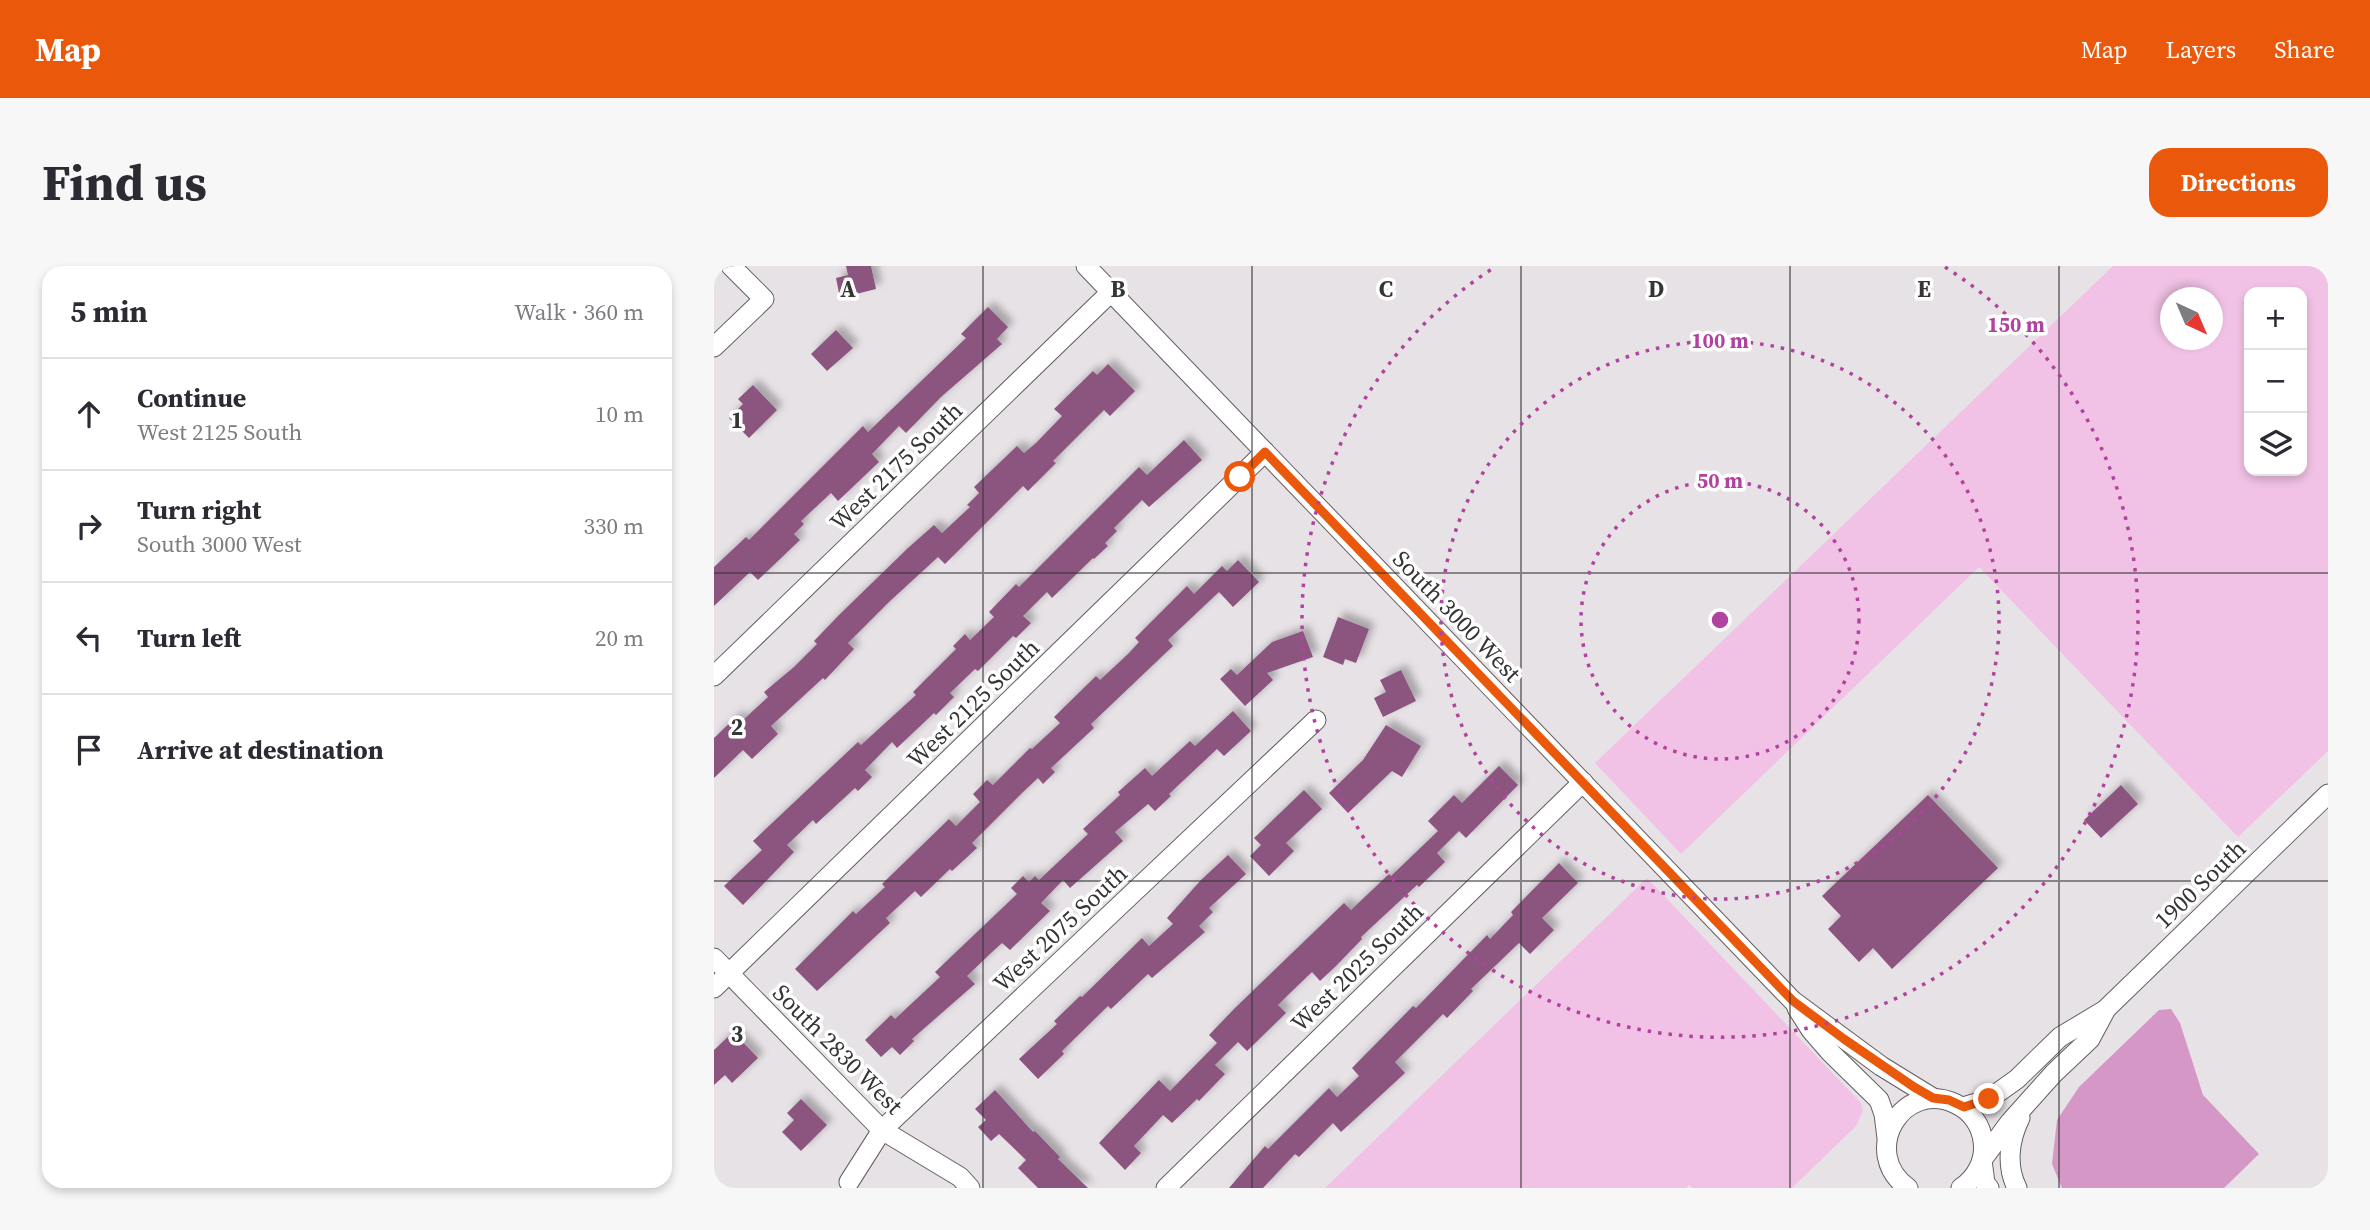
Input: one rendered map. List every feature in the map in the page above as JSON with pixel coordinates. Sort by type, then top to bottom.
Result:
[{"type":"street","points":[[714,347],[764,299],[732,266]]},
{"type":"street","name":"South 3000 West","points":[[1086,266],[1793,1001],[1872,1059],[1933,1098],[1949,1100],[1964,1107]]},
{"type":"street","name":"West 2175 South","points":[[714,676],[1111,292]]},
{"type":"street","name":"West 2125 South","points":[[714,988],[1265,452]]},
{"type":"street","name":"West 2075 South","points":[[849,1182],[881,1130],[1316,720]]},
{"type":"street","name":"West 2025 South","points":[[1166,1188],[1583,782]]},
{"type":"street","name":"1900 South","points":[[2105,1010],[2328,794]]},
{"type":"street","name":"South 2830 West","points":[[714,958],[881,1130],[960,1177],[970,1188]]},
{"type":"street","name":"South 3000 West","points":[[1793,1001],[1811,1030],[1878,1100],[1884,1114],[1886,1154],[1891,1169],[1908,1188]]},
{"type":"street","points":[[1961,1188],[1976,1173],[1982,1160],[2010,1122],[2090,1039],[2105,1010]]},
{"type":"street","points":[[1989,1188],[1985,1183],[1981,1131],[1964,1107],[1989,1099],[2017,1079],[2060,1037],[2105,1010]]},
{"type":"street","points":[[1887,1138],[1892,1122],[1903,1110],[1917,1101],[1933,1098]]},
{"type":"street","points":[[2017,1188],[2010,1162],[2011,1135],[2028,1102]]},
{"type":"shaded area","points":[[2113,266],[2328,266],[2328,751],[2238,837],[1979,567],[1681,854],[1595,763]]},
{"type":"shaded area","points":[[1647,878],[1861,1103],[1863,1111],[1856,1126],[1792,1188],[1693,1188],[1689,1185],[1686,1188],[1325,1188]]},
{"type":"shaded area","points":[[2171,1009],[2180,1023],[2203,1095],[2259,1154],[2224,1188],[2062,1188],[2052,1164],[2057,1120],[2079,1087],[2159,1010]]},
{"type":"building","points":[[846,266],[871,266],[876,289],[840,298],[836,278],[848,275]]},
{"type":"building","points":[[988,307],[1008,327],[997,339],[1002,344],[941,397],[906,433],[899,426],[872,454],[879,462],[838,501],[831,493],[801,521],[804,524],[794,534],[800,540],[758,580],[750,572],[714,606],[714,567],[746,537],[749,540],[863,426],[868,432],[966,338],[961,334]]},
{"type":"building","points":[[836,330],[853,348],[827,371],[811,354]]},
{"type":"building","points":[[1108,364],[1135,391],[1110,416],[1104,410],[1053,461],[1056,463],[1028,491],[1023,486],[945,564],[938,557],[889,602],[848,643],[854,649],[825,680],[823,678],[771,726],[778,734],[752,759],[743,750],[714,778],[714,738],[737,716],[742,721],[768,697],[764,692],[817,644],[814,641],[908,548],[934,525],[942,533],[970,507],[967,505],[979,493],[974,487],[1017,446],[1024,453],[1036,443],[1062,416],[1054,409],[1093,371],[1097,375]]},
{"type":"building","points":[[753,385],[777,410],[749,438],[729,418],[743,404],[738,399]]},
{"type":"building","points":[[1184,440],[1202,460],[1149,507],[1142,500],[1114,528],[1117,531],[1105,543],[1108,546],[1052,598],[1047,592],[1023,616],[1031,623],[1016,638],[1013,636],[978,671],[975,669],[950,693],[954,697],[897,748],[892,742],[865,770],[872,777],[858,791],[855,788],[816,824],[813,820],[787,845],[794,852],[743,905],[724,886],[762,850],[753,841],[858,742],[861,745],[916,695],[913,692],[956,649],[953,646],[965,634],[970,640],[994,617],[989,612],[1016,584],[1019,587],[1139,467],[1147,475]]},
{"type":"building","points":[[1238,560],[1259,582],[1233,607],[1219,592],[1168,640],[1173,646],[1091,724],[1094,728],[1051,768],[1055,772],[1043,784],[1038,778],[972,843],[977,848],[921,897],[915,891],[886,918],[890,923],[817,991],[795,969],[853,911],[856,914],[885,887],[882,884],[949,819],[956,826],[980,802],[973,794],[987,780],[993,785],[1060,723],[1054,717],[1096,676],[1100,680],[1128,654],[1139,642],[1135,638],[1187,586],[1194,594],[1222,566],[1227,571]]},
{"type":"building","points":[[1338,617],[1369,629],[1356,663],[1345,659],[1343,665],[1323,657]]},
{"type":"building","points":[[1303,631],[1313,657],[1267,673],[1273,680],[1245,706],[1220,679],[1231,669],[1237,675],[1272,642]]},
{"type":"building","points":[[1401,670],[1416,701],[1383,717],[1374,698],[1386,692],[1380,680]]},
{"type":"building","points":[[1233,711],[1251,731],[1224,756],[1217,749],[1169,794],[1171,796],[1155,811],[1148,804],[1115,832],[1123,841],[1070,888],[1063,880],[1041,903],[1050,911],[1010,950],[1002,943],[967,976],[975,984],[912,1039],[914,1041],[900,1055],[892,1047],[881,1057],[865,1040],[891,1015],[895,1019],[940,977],[935,972],[1017,894],[1011,888],[1023,876],[1029,882],[1035,876],[1039,880],[1088,834],[1083,829],[1145,768],[1152,776],[1190,741],[1195,746]]},
{"type":"building","points":[[1386,725],[1421,746],[1402,777],[1392,771],[1348,813],[1329,793],[1363,760]]},
{"type":"building","points":[[1499,766],[1518,785],[1466,838],[1459,831],[1437,853],[1445,862],[1361,937],[1320,981],[1312,972],[1289,994],[1278,1005],[1286,1013],[1247,1051],[1238,1042],[1215,1065],[1225,1074],[1199,1101],[1197,1099],[1172,1123],[1163,1115],[1134,1146],[1141,1153],[1125,1170],[1099,1143],[1159,1080],[1170,1091],[1217,1043],[1209,1035],[1235,1008],[1344,903],[1351,910],[1438,831],[1428,821],[1454,795],[1462,803]]},
{"type":"building","points":[[2121,785],[2138,804],[2101,838],[2084,820]]},
{"type":"building","points":[[1304,790],[1322,809],[1286,843],[1294,851],[1269,876],[1250,856],[1261,845],[1254,838]]},
{"type":"building","points":[[1928,795],[1998,868],[1892,969],[1873,948],[1859,962],[1828,929],[1841,916],[1822,896]]},
{"type":"building","points":[[1228,855],[1246,874],[1209,908],[1213,912],[1199,926],[1205,932],[1152,978],[1148,974],[1111,1009],[1108,1006],[1038,1079],[1019,1059],[1057,1024],[1054,1021],[1142,938],[1149,946],[1173,924],[1167,918]]},
{"type":"building","points":[[1559,863],[1578,883],[1542,918],[1554,930],[1530,954],[1519,943],[1471,989],[1473,991],[1447,1018],[1443,1014],[1395,1062],[1405,1073],[1341,1132],[1333,1123],[1299,1157],[1295,1154],[1263,1188],[1229,1188],[1265,1146],[1268,1149],[1329,1088],[1337,1097],[1359,1076],[1352,1068],[1413,1006],[1416,1008],[1487,935],[1490,939],[1513,915],[1511,912]]},
{"type":"building","points":[[733,1032],[758,1058],[732,1083],[725,1075],[714,1085],[714,1050]]},
{"type":"building","points":[[995,1090],[1088,1188],[1038,1188],[1018,1168],[1026,1160],[999,1134],[991,1141],[978,1127],[986,1120],[975,1109]]},
{"type":"building","points":[[801,1099],[827,1125],[801,1151],[782,1132],[794,1120],[787,1113]]},
{"type":"route","points":[[1240,477],[1265,452],[1793,1001],[1881,1066],[1933,1098],[1949,1100],[1964,1107],[1989,1099]]}]
